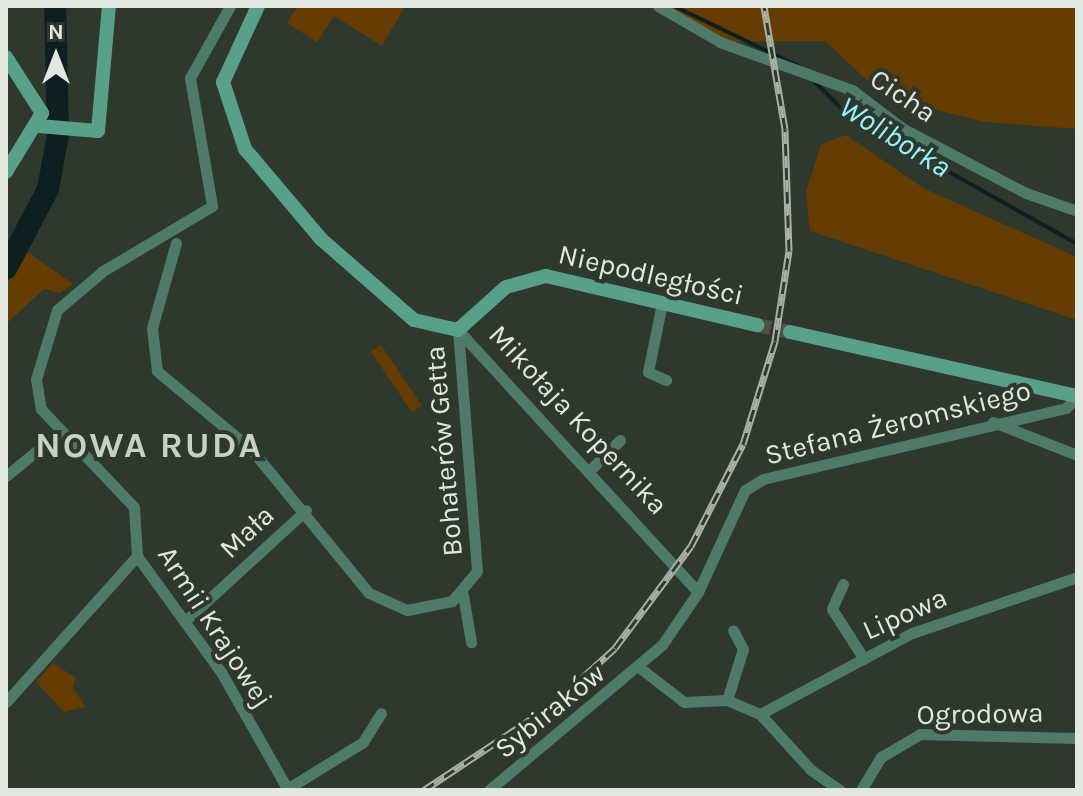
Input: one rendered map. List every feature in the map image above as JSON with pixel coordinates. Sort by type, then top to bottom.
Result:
[{"type":"street","points":[[43,127],[67,133],[98,131],[109,6]]},
{"type":"street","points":[[6,476],[61,431],[41,409],[36,379],[57,310],[103,271],[212,206],[190,78],[230,6]]},
{"type":"street","name":"Mikołaja Kopernika","points":[[258,6],[223,82],[245,149],[381,298],[436,329],[458,330],[591,469],[698,592]]},
{"type":"street","name":"Cicha","points":[[658,6],[720,42],[818,74],[902,128],[1026,193],[1077,211]]},
{"type":"street","points":[[6,57],[38,98],[43,127],[6,172]]},
{"type":"street","name":"Bohaterów Getta","points":[[176,243],[152,328],[157,371],[227,436],[251,449],[305,509],[369,593],[387,603],[430,610],[463,595],[477,571],[478,549],[458,330]]},
{"type":"street","name":"Niepodległości","points":[[458,330],[528,277],[757,325]]},
{"type":"street","points":[[662,303],[648,372],[666,380]]},
{"type":"street","points":[[790,332],[1077,396]]},
{"type":"street","name":"Stefana Żeromskiego","points":[[640,668],[698,592],[737,503],[763,479],[992,422],[1066,408],[1077,396]]},
{"type":"street","points":[[992,422],[1077,455]]},
{"type":"street","name":"Armii Krajowej","points":[[61,431],[72,446],[134,507],[140,528],[137,556],[185,621],[287,789]]},
{"type":"street","points":[[591,469],[620,440]]},
{"type":"street","name":"Mała","points":[[185,621],[305,509]]},
{"type":"street","points":[[6,702],[137,556]]},
{"type":"street","name":"Lipowa","points":[[760,714],[912,633],[1077,577]]},
{"type":"street","points":[[843,584],[832,609],[864,659]]},
{"type":"street","points":[[463,595],[471,642]]},
{"type":"street","points":[[727,700],[743,649],[733,630]]},
{"type":"street","points":[[640,668],[684,702],[727,700],[760,714],[811,770],[840,790]]},
{"type":"street","name":"Sybiraków","points":[[489,790],[640,668]]},
{"type":"street","points":[[287,789],[363,742],[381,713]]},
{"type":"street","name":"Ogrodowa","points":[[861,790],[881,757],[920,734],[1077,738]]},
{"type":"street","points":[[811,770],[821,790]]},
{"type":"shaded area","points":[[298,6],[405,6],[382,46],[334,16],[317,42],[287,23]]},
{"type":"shaded area","points":[[659,6],[1077,6],[1077,129],[985,122],[885,97],[825,41],[720,42]]},
{"type":"shaded area","points":[[846,135],[925,189],[1077,257],[1077,320],[810,231],[806,192],[821,144]]},
{"type":"shaded area","points":[[22,248],[73,284],[60,293],[44,289],[6,324],[6,269]]},
{"type":"shaded area","points":[[381,345],[422,406],[412,412],[371,352]]},
{"type":"shaded area","points":[[53,663],[76,678],[73,687],[85,707],[64,712],[36,682]]},
{"type":"waterway","points":[[6,269],[48,189],[58,135],[55,6]]},
{"type":"waterway","name":"Woliborka","points":[[674,6],[800,67]]},
{"type":"waterway","name":"Woliborka","points":[[812,79],[848,115],[1077,244]]},
{"type":"tunnel","points":[[757,325],[790,332]]},
{"type":"railway","points":[[424,790],[552,705],[615,648],[691,546],[743,444],[775,341],[789,251],[785,129],[764,6]]},
{"type":"district","name":"NOWA RUDA","points":[[149,446]]}]
